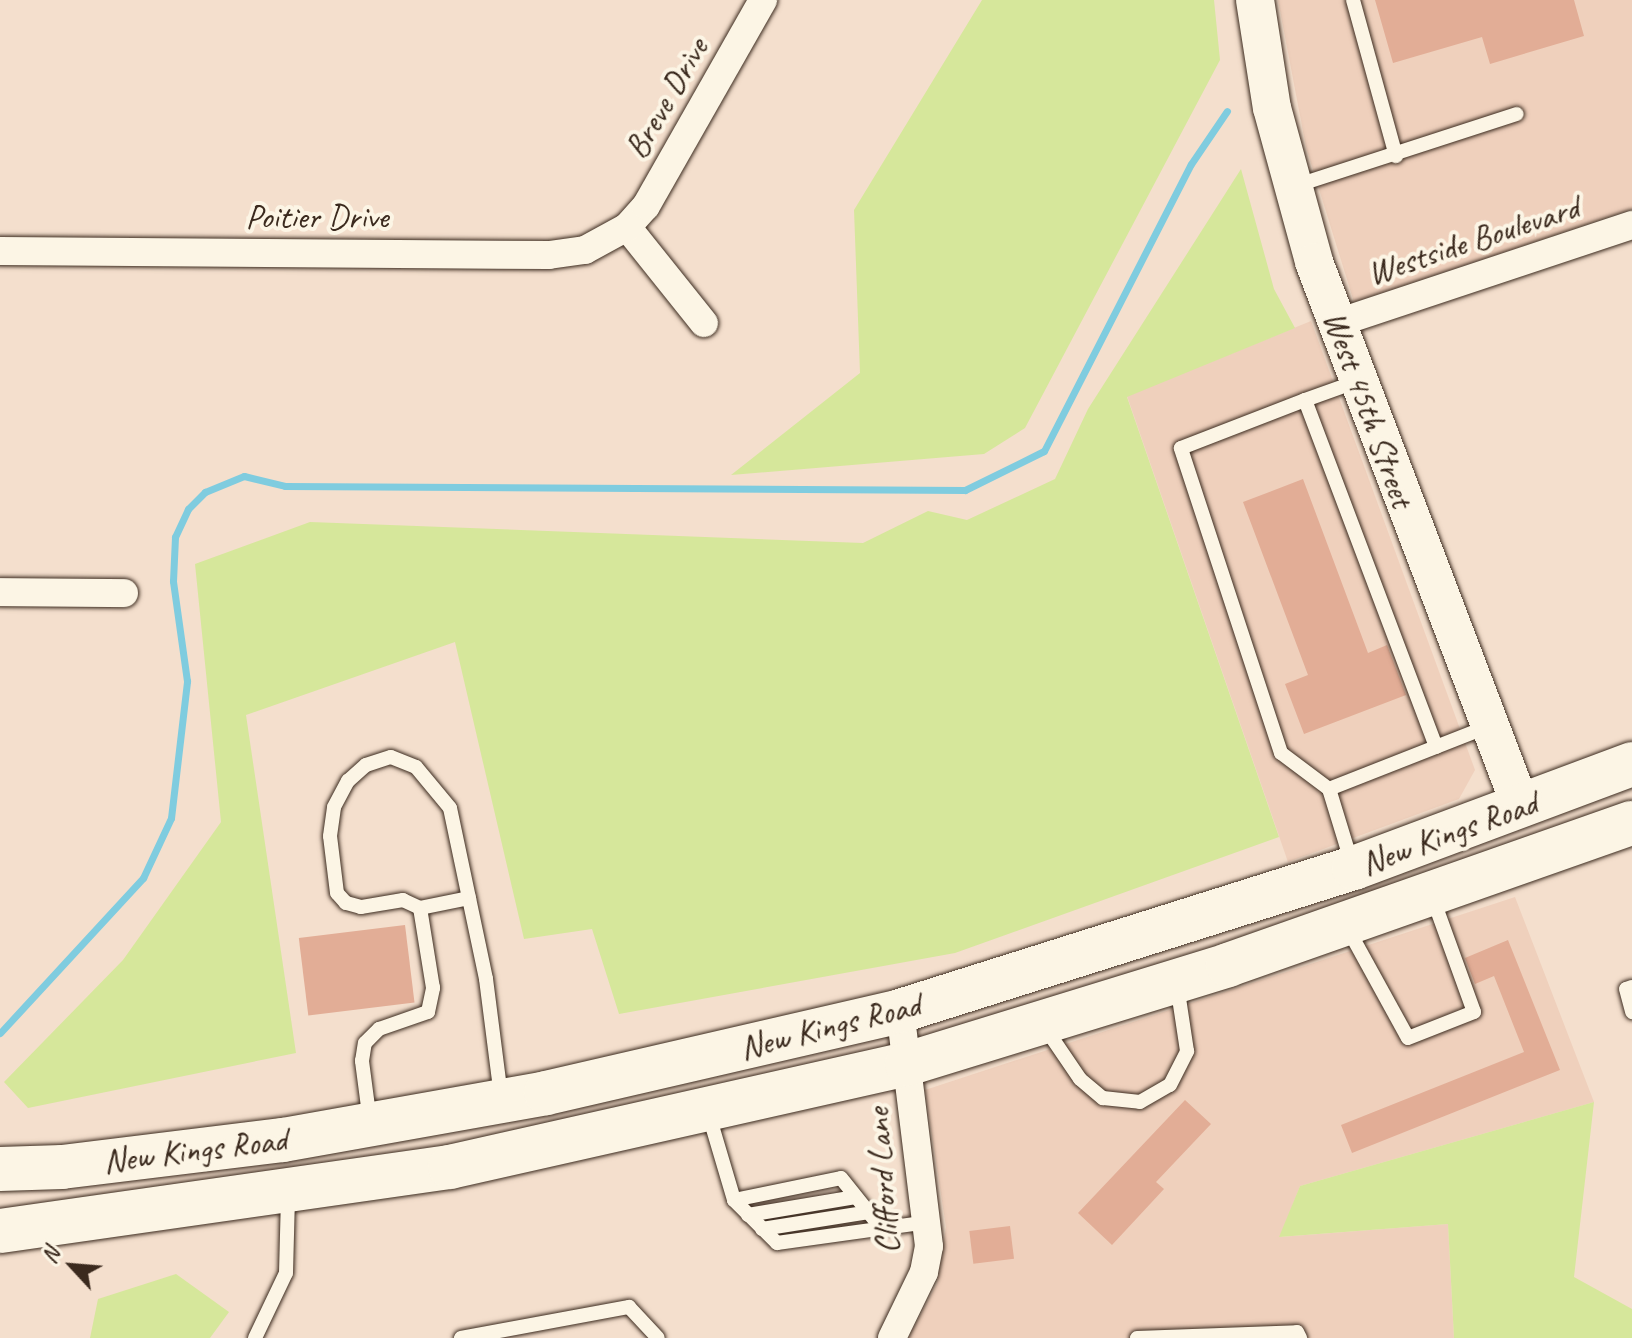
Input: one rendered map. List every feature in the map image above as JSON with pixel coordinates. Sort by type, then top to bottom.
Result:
[{"type":"highway","name":"New Kings Road","points":[[0,1169],[62,1167],[283,1140],[502,1100],[900,1011],[1354,868],[1632,764]]},
{"type":"highway","points":[[1441,890],[1498,845],[1521,807],[1539,818],[1572,825],[1627,825]]},
{"type":"highway","name":"New Kings Road","points":[[0,1231],[288,1193],[450,1167],[708,1112],[907,1064],[1346,925],[1627,825]]},
{"type":"street","name":"West 45th Street","points":[[1255,0],[1272,108],[1314,262],[1521,807]]},
{"type":"street","name":"Breve Drive","points":[[627,227],[646,206],[758,2]]},
{"type":"street","name":"Westside Boulevard","points":[[1337,323],[1632,225]]},
{"type":"street","name":"Poitier Drive","points":[[0,251],[549,255],[585,250],[627,227]]},
{"type":"street","points":[[627,227],[704,323]]},
{"type":"street","points":[[0,592],[124,593]]},
{"type":"street","name":"Clifford Lane","points":[[892,1338],[924,1272],[928,1222],[900,1011]]},
{"type":"street","points":[[283,1140],[288,1193]]},
{"type":"lane","points":[[1353,0],[1396,156]]},
{"type":"lane","points":[[1295,186],[1396,156],[1517,114]]},
{"type":"lane","points":[[1354,868],[1329,789],[1281,753],[1181,448],[1358,381]]},
{"type":"lane","points":[[1305,400],[1436,747]]},
{"type":"lane","points":[[1329,789],[1489,726]]},
{"type":"lane","points":[[469,898],[420,908],[403,900],[361,907],[346,903],[337,893],[330,836],[334,807],[348,781],[366,765],[391,757],[416,767],[450,808],[469,898],[486,979],[502,1100]]},
{"type":"lane","points":[[1346,925],[1408,1038],[1474,1012],[1441,890]]},
{"type":"lane","points":[[370,1124],[362,1061],[365,1043],[379,1029],[428,1012],[432,1001],[420,908]]},
{"type":"lane","points":[[1042,1022],[1080,1079],[1103,1098],[1140,1102],[1170,1085],[1187,1051],[1176,981]]},
{"type":"lane","points":[[1632,987],[1626,989],[1632,1012]]},
{"type":"lane","points":[[708,1112],[734,1200],[777,1243],[928,1222]]},
{"type":"lane","points":[[734,1200],[841,1178],[881,1228]]},
{"type":"lane","points":[[255,1338],[286,1273],[288,1193]]},
{"type":"lane","points":[[748,1215],[856,1197]]},
{"type":"lane","points":[[762,1229],[869,1212]]},
{"type":"lane","points":[[461,1338],[629,1307],[658,1338]]},
{"type":"lane","points":[[1137,1338],[1297,1332],[1300,1338]]},
{"type":"shaded area","points":[[1278,0],[1632,0],[1632,209],[1354,302],[1306,147]]},
{"type":"shaded area","points":[[1311,321],[1475,770],[1459,799],[1288,862],[1127,396]]},
{"type":"shaded area","points":[[1515,897],[1594,1102],[1300,1186],[1280,1237],[1448,1224],[1454,1338],[908,1338],[937,1284],[946,1227],[925,1090]]},
{"type":"green space","points":[[982,0],[1214,0],[1220,60],[1025,428],[984,454],[731,475],[860,373],[854,210]]},
{"type":"green space","points":[[1241,169],[1274,289],[1295,328],[1127,397],[1279,837],[955,953],[619,1014],[592,929],[524,939],[455,642],[246,715],[296,1053],[28,1108],[4,1082],[123,960],[221,822],[195,564],[310,522],[863,543],[928,511],[967,520],[1055,479],[1088,409]]},
{"type":"green space","points":[[1594,1102],[1574,1277],[1632,1309],[1632,1338],[1454,1338],[1448,1224],[1279,1237],[1300,1186]]},
{"type":"green space","points":[[176,1274],[229,1312],[210,1338],[90,1338],[98,1299]]},
{"type":"building","points":[[1375,0],[1574,0],[1584,36],[1490,64],[1482,37],[1393,63]]},
{"type":"building","points":[[1303,479],[1368,653],[1387,645],[1406,695],[1304,734],[1285,684],[1308,675],[1243,502]]},
{"type":"building","points":[[405,925],[415,1002],[308,1015],[299,938]]},
{"type":"building","points":[[1508,940],[1560,1070],[1352,1153],[1341,1125],[1524,1052],[1494,976],[1475,984],[1465,958]]},
{"type":"building","points":[[1185,1100],[1211,1124],[1156,1182],[1164,1189],[1112,1245],[1078,1213]]},
{"type":"building","points":[[1010,1226],[1014,1259],[973,1264],[969,1231]]},
{"type":"waterway","points":[[0,1033],[143,878],[171,818],[187,681],[173,581],[175,537],[188,509],[205,492],[244,476],[285,486],[965,490],[1044,451],[1191,164],[1227,111]]}]
